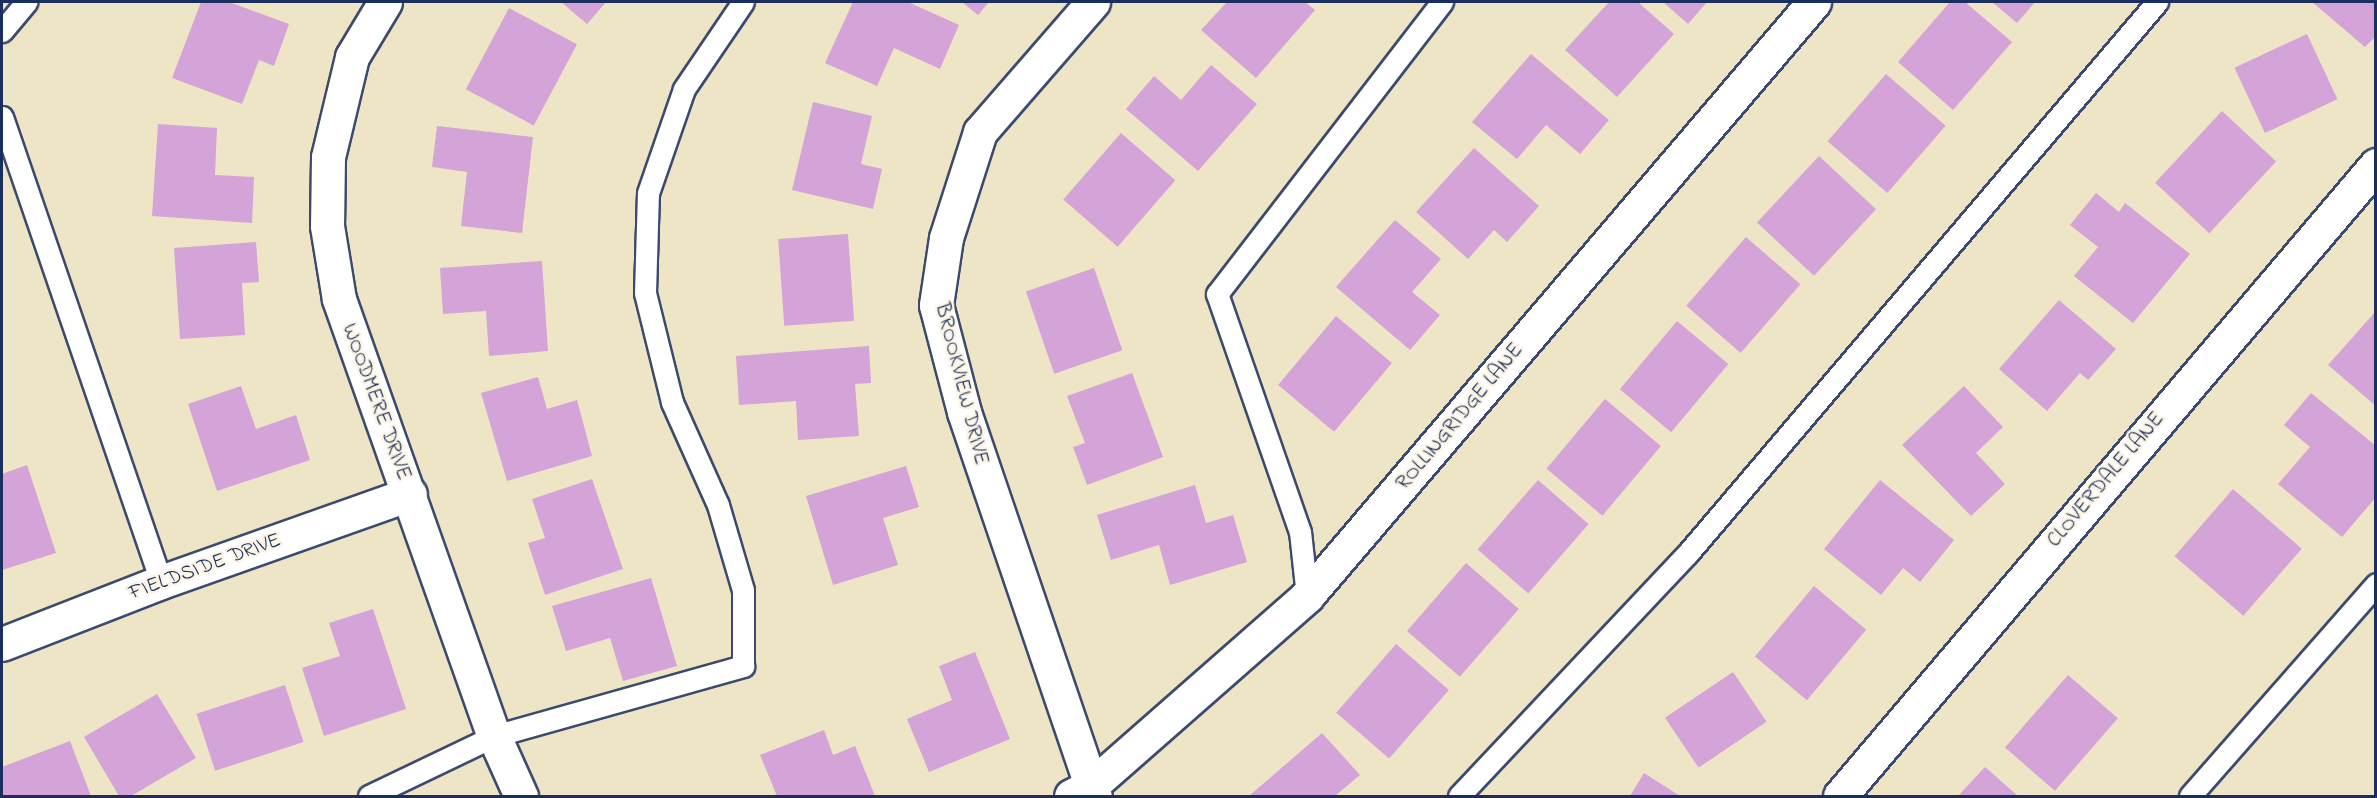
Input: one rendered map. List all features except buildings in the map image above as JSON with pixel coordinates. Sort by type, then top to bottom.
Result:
[{"type":"street","name":"WOODMERE DRIVE","points":[[385,2],[352,57],[328,157],[327,226],[339,299],[494,736],[521,796]]},
{"type":"street","name":"BROOKVIEW DRIVE","points":[[1086,793],[964,412],[936,305],[946,238],[980,132],[1093,2]]},
{"type":"street","name":"ROLLINGRIDGE LANE","points":[[1086,793],[1307,596],[1814,2]]},
{"type":"street","name":"CLOVERDALE LANE","points":[[1840,796],[2376,165]]},
{"type":"street","name":"FIELDSIDE DRIVE","points":[[2,644],[161,582],[410,494]]},
{"type":"lane","points":[[2,31],[27,2]]},
{"type":"lane","points":[[369,796],[494,736],[743,666],[743,590],[718,505],[672,402],[645,293],[648,193],[684,89],[743,2]]},
{"type":"lane","points":[[1307,596],[1300,532],[1217,294],[1442,2]]},
{"type":"lane","points":[[1459,796],[1688,552],[2157,2]]},
{"type":"lane","points":[[2,117],[161,582]]},
{"type":"lane","points":[[2190,796],[2376,584]]}]
